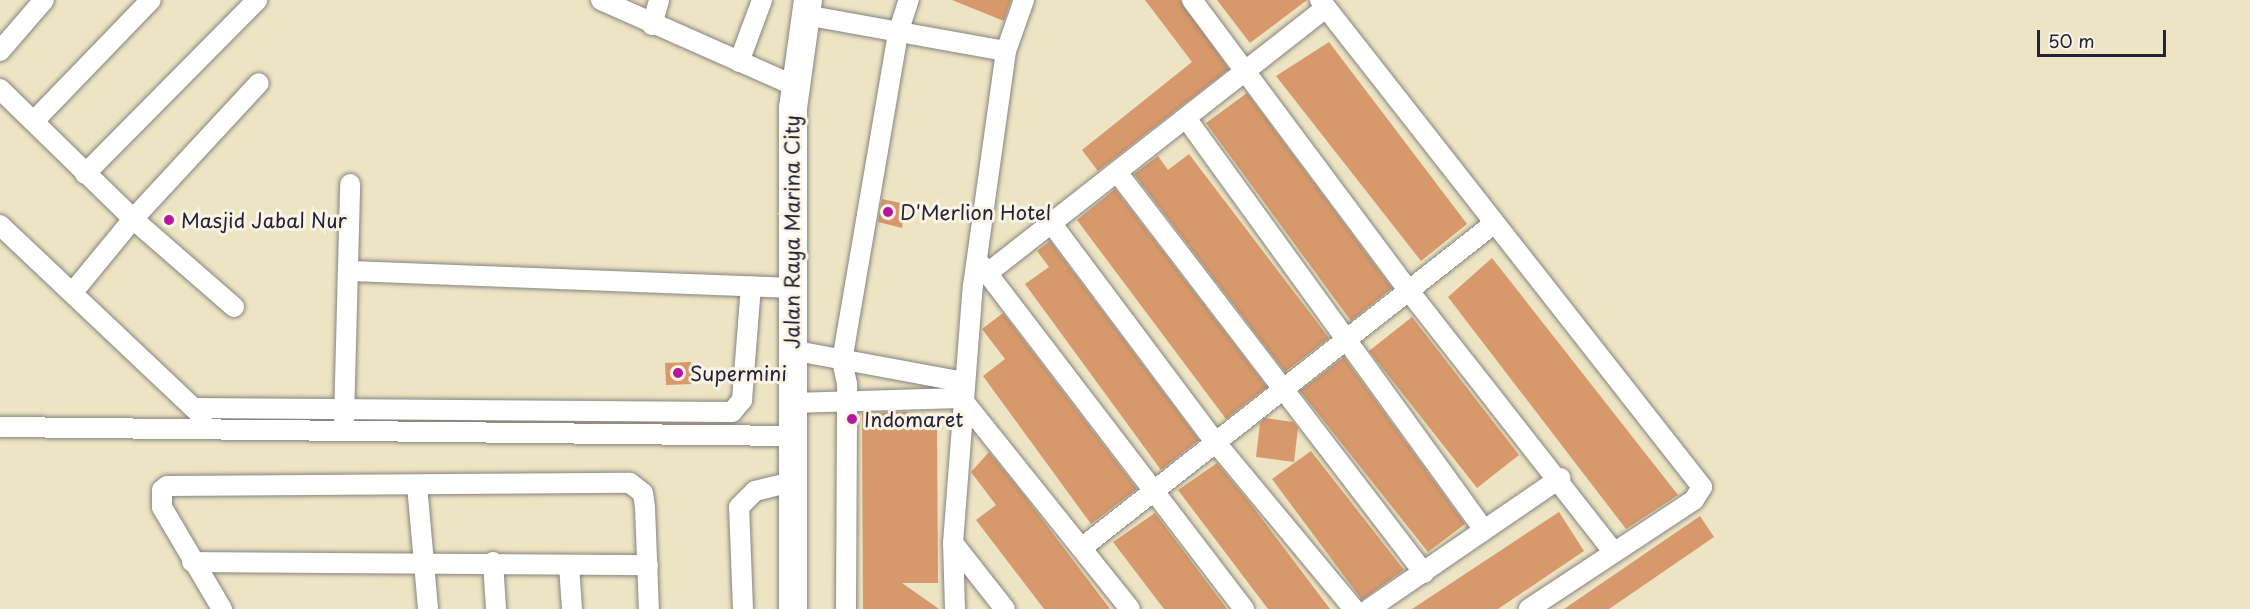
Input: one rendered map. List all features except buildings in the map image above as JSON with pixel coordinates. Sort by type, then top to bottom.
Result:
[{"type":"main road","name":"Jalan Raya Marina City","points":[[794,609],[795,481],[790,288],[795,86],[806,7]]},
{"type":"street","points":[[0,51],[44,0]]},
{"type":"street","points":[[34,121],[152,0]]},
{"type":"street","points":[[85,174],[257,0]]},
{"type":"street","points":[[601,0],[652,25],[795,86]]},
{"type":"street","points":[[652,25],[659,0]]},
{"type":"street","points":[[739,62],[762,0]]},
{"type":"street","points":[[846,609],[843,404],[847,384],[842,361],[898,33],[909,0]]},
{"type":"street","points":[[955,609],[953,543],[962,390],[983,267],[1006,51],[1024,0]]},
{"type":"street","points":[[1192,0],[1409,291],[1560,478],[1614,552]]},
{"type":"street","points":[[983,267],[1052,224],[1186,118],[1247,74],[1323,4],[1492,225],[1702,487],[1694,500],[1529,609]]},
{"type":"street","points":[[806,7],[898,33],[1006,51]]},
{"type":"street","points":[[73,292],[133,219],[259,83]]},
{"type":"street","points":[[0,90],[133,219],[234,307]]},
{"type":"street","points":[[1186,118],[1484,530]]},
{"type":"street","points":[[1118,172],[1287,387],[1424,573]]},
{"type":"street","points":[[344,429],[350,184]]},
{"type":"street","points":[[1052,224],[1216,443],[1354,609]]},
{"type":"street","points":[[0,225],[212,426]]},
{"type":"street","points":[[1084,546],[1492,225]]},
{"type":"street","points":[[983,267],[1244,609]]},
{"type":"street","points":[[348,271],[790,288]]},
{"type":"street","points":[[194,408],[732,412],[742,400],[751,286]]},
{"type":"street","points":[[791,350],[962,390],[1084,546],[1130,609]]},
{"type":"street","points":[[792,403],[843,404],[962,390]]},
{"type":"street","points":[[0,427],[212,426],[794,436]]},
{"type":"street","points":[[1369,609],[1560,478]]},
{"type":"street","points":[[743,609],[739,507],[755,491],[795,481]]},
{"type":"street","points":[[222,609],[192,562],[162,507],[162,490],[167,486],[630,483],[643,493],[649,609]]},
{"type":"street","points":[[417,485],[428,609]]},
{"type":"street","points":[[953,543],[1005,609]]},
{"type":"street","points":[[192,562],[423,564],[493,562],[648,565]]},
{"type":"street","points":[[493,562],[496,609]]},
{"type":"street","points":[[569,565],[572,609]]},
{"type":"place","name":"D'Merlion Hotel","points":[[888,212]]},
{"type":"place","name":"Masjid Jabal Nur","points":[[169,220]]},
{"type":"place","name":"Supermini","points":[[678,373]]},
{"type":"place","name":"Indomaret","points":[[852,419]]}]
